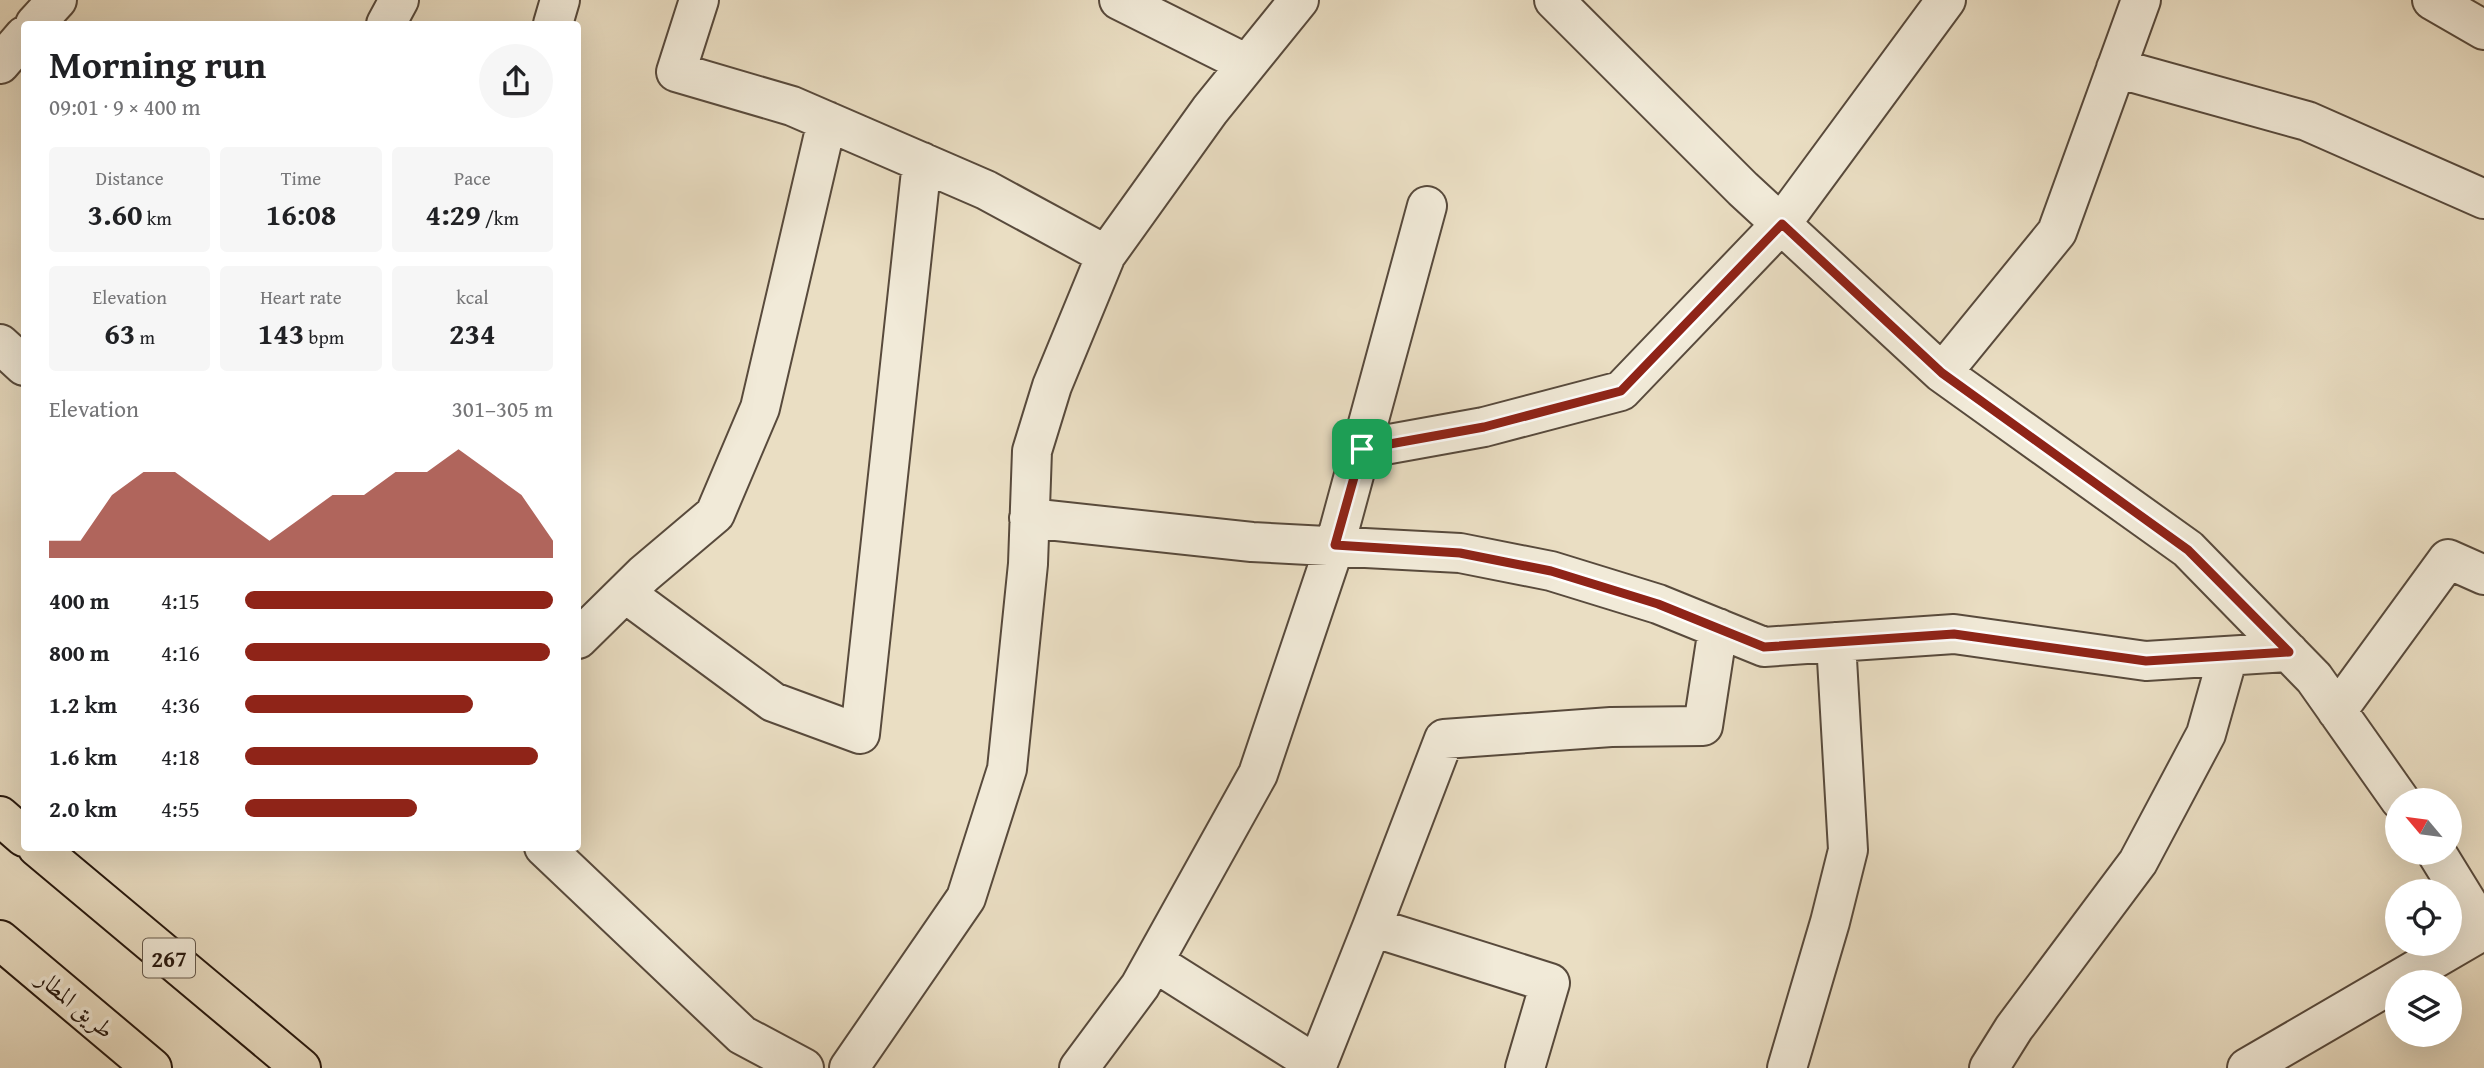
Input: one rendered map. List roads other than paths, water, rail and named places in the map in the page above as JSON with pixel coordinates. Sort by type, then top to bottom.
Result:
[{"type":"highway","points":[[0,816],[21,834]]},
{"type":"highway","name":"267","points":[[42,851],[301,1068]]},
{"type":"highway","name":"طريق المطار","points":[[0,940],[152,1068]]},
{"type":"street","points":[[38,21],[57,0]]},
{"type":"street","points":[[388,21],[399,0]]},
{"type":"street","points":[[554,21],[560,0]]},
{"type":"street","points":[[699,0],[676,72],[792,106],[986,190],[1106,255]]},
{"type":"street","points":[[1119,0],[1247,64]]},
{"type":"street","points":[[849,1068],[967,898],[1007,769],[1027,564],[1032,452],[1052,386],[1106,255],[1210,110],[1299,0]]},
{"type":"street","points":[[1554,0],[1743,189],[1942,373],[2188,550],[2314,678],[2392,788]]},
{"type":"street","points":[[1362,449],[1484,427],[1621,391],[1782,224],[1946,0]]},
{"type":"street","points":[[1942,373],[2057,232],[2141,0]]},
{"type":"street","points":[[2432,0],[2484,30]]},
{"type":"street","points":[[0,64],[21,40]]},
{"type":"street","points":[[2116,68],[2307,121],[2484,199]]},
{"type":"street","points":[[581,636],[625,593],[715,514],[760,408],[827,121]]},
{"type":"street","points":[[625,593],[773,702],[860,734],[922,162]]},
{"type":"street","points":[[1079,1068],[1140,986],[1258,774],[1335,545],[1427,206]]},
{"type":"street","points":[[0,344],[21,363]]},
{"type":"street","points":[[1029,518],[1252,542],[1460,553],[1551,571],[1658,604],[1764,647],[1954,634],[2146,661],[2289,652]]},
{"type":"street","points":[[2337,711],[2448,559],[2484,575]]},
{"type":"street","points":[[1154,962],[1317,1067],[1444,739],[1611,727],[1703,726],[1718,628]]},
{"type":"street","points":[[1787,1068],[1848,850],[1836,642]]},
{"type":"street","points":[[1989,1068],[2014,1028],[2138,862],[2206,734],[2228,656]]},
{"type":"street","points":[[548,851],[742,1035],[804,1068]]},
{"type":"street","points":[[2246,1068],[2480,916],[2445,865]]},
{"type":"street","points":[[1372,927],[1550,982],[1525,1068]]}]
